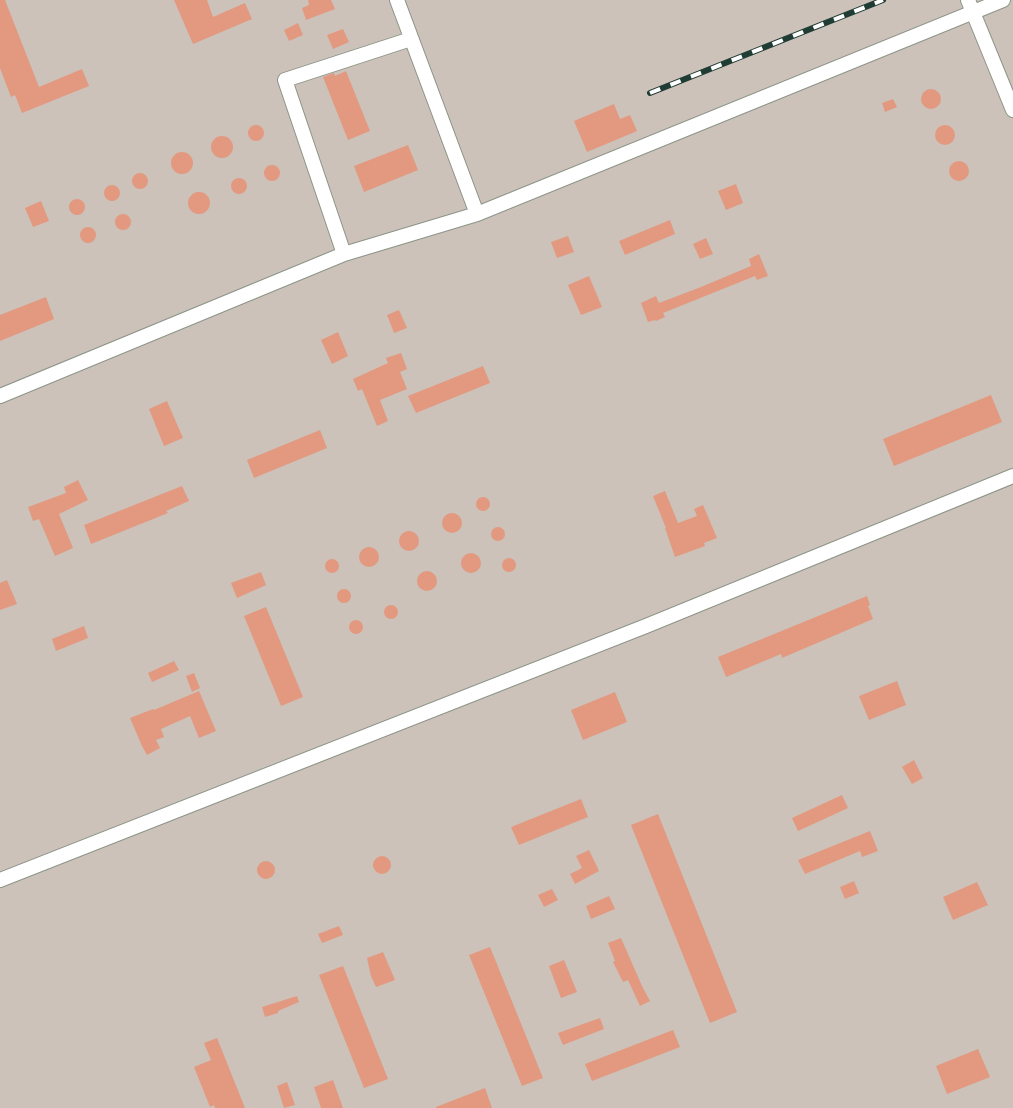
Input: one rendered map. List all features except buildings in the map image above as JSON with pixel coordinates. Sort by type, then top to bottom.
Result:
[{"type":"lane","points":[[397,0],[477,214]]},
{"type":"lane","points":[[0,396],[344,254],[477,214],[971,6],[1003,0]]},
{"type":"lane","points":[[971,6],[1013,110]]},
{"type":"lane","points":[[344,254],[285,80],[411,39]]},
{"type":"lane","points":[[0,880],[646,626],[1013,476]]},
{"type":"shaded area","points":[[0,0],[1013,0],[1013,1108],[0,1108]]},
{"type":"railway","points":[[650,93],[883,0]]}]
